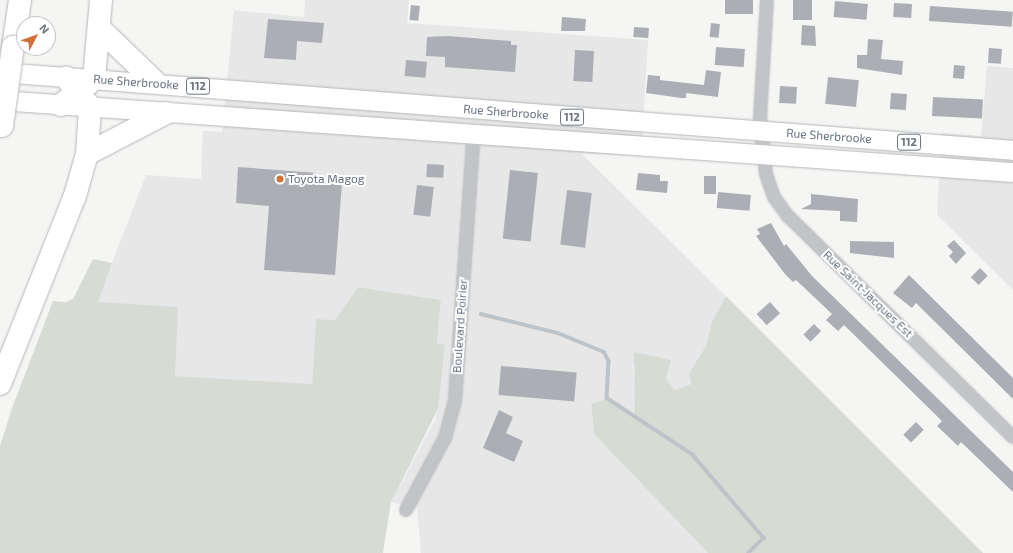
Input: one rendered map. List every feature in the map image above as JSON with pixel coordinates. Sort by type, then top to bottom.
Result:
[{"type":"highway","points":[[1,132],[20,0]]},
{"type":"highway","points":[[0,384],[75,196],[87,154],[78,92],[100,29],[101,0]]},
{"type":"highway","points":[[100,29],[155,82]]},
{"type":"highway","points":[[87,154],[166,113]]},
{"type":"main road","name":"Rue Sherbrooke","points":[[0,72],[166,113],[474,132],[1013,172]]},
{"type":"main road","name":"Rue Sherbrooke","points":[[0,100],[155,82],[1013,150]]},
{"type":"street","name":"Rue Saint-Jacques Est","points":[[768,0],[761,131],[769,188],[788,216],[1013,437]]},
{"type":"street","name":"Boulevard Poirier","points":[[406,510],[445,438],[455,401],[474,132]]},
{"type":"shaded area","points":[[305,0],[409,0],[407,23],[648,40],[641,156],[581,153],[726,296],[712,322],[706,346],[689,373],[691,384],[674,390],[666,378],[633,366],[637,408],[635,417],[606,398],[591,404],[594,434],[708,553],[421,553],[417,508],[391,502],[436,418],[445,345],[437,343],[441,300],[358,287],[335,320],[316,319],[312,384],[174,376],[97,302],[146,175],[201,179],[203,131],[222,132],[234,10],[304,17]]},
{"type":"shaded area","points":[[987,66],[1013,68],[1013,290],[937,215],[942,133],[981,136]]},
{"type":"shaded area","points":[[93,259],[112,263],[98,302],[178,307],[175,376],[312,384],[316,319],[335,320],[358,287],[441,300],[437,343],[445,345],[438,409],[391,502],[383,553],[0,553],[0,446],[12,408],[53,301],[66,302],[73,299]]},
{"type":"shaded area","points":[[726,296],[983,553],[708,553],[594,434],[591,404],[607,398],[635,417],[634,352],[671,360],[666,378],[674,390],[691,384],[689,373],[706,346],[712,322]]},
{"type":"building","points":[[725,0],[753,0],[753,14],[725,14]]},
{"type":"building","points":[[793,0],[812,0],[812,20],[793,20]]},
{"type":"building","points":[[835,1],[868,4],[866,20],[834,17]]},
{"type":"building","points":[[894,3],[912,4],[911,18],[893,17]]},
{"type":"building","points":[[411,5],[420,6],[418,21],[409,20]]},
{"type":"building","points":[[930,6],[1013,12],[1012,27],[929,21]]},
{"type":"building","points":[[562,17],[586,19],[585,31],[561,31]]},
{"type":"building","points":[[268,19],[324,23],[322,43],[297,41],[296,60],[264,58]]},
{"type":"building","points":[[711,23],[720,24],[718,38],[710,37]]},
{"type":"building","points":[[802,25],[815,26],[816,46],[801,45]]},
{"type":"building","points":[[634,27],[649,28],[648,38],[633,37]]},
{"type":"building","points":[[447,36],[511,41],[511,45],[517,45],[515,72],[445,67],[445,57],[426,56],[427,37]]},
{"type":"building","points":[[868,39],[883,40],[881,59],[903,61],[902,75],[857,68],[857,55],[867,55]]},
{"type":"building","points":[[716,47],[745,49],[744,67],[715,65]]},
{"type":"building","points":[[989,48],[1002,49],[1001,64],[988,63]]},
{"type":"building","points":[[575,50],[594,51],[592,82],[573,81]]},
{"type":"building","points":[[406,60],[427,62],[426,78],[405,76]]},
{"type":"building","points":[[954,65],[965,66],[964,79],[953,78]]},
{"type":"building","points":[[706,70],[721,72],[718,97],[686,93],[686,98],[681,98],[646,93],[648,75],[660,76],[660,80],[704,85]]},
{"type":"building","points":[[828,77],[859,80],[856,107],[825,104]]},
{"type":"building","points":[[780,86],[797,87],[796,104],[779,103]]},
{"type":"building","points":[[891,93],[907,94],[906,110],[890,109]]},
{"type":"building","points":[[933,97],[983,100],[982,119],[932,116]]},
{"type":"building","points":[[427,164],[444,165],[443,178],[426,177]]},
{"type":"building","points":[[238,167],[317,173],[316,181],[342,183],[335,275],[264,270],[269,206],[236,203]]},
{"type":"building","points":[[510,170],[538,173],[531,242],[503,239]]},
{"type":"building","points":[[638,173],[660,175],[660,181],[668,181],[667,193],[636,190]]},
{"type":"building","points":[[704,176],[716,176],[716,194],[704,194]]},
{"type":"building","points":[[417,185],[434,187],[430,217],[413,215]]},
{"type":"building","points":[[567,190],[592,193],[585,248],[560,245]]},
{"type":"building","points":[[718,192],[751,195],[749,211],[717,208]]},
{"type":"building","points":[[811,194],[858,199],[857,222],[840,221],[840,211],[801,209],[811,204]]},
{"type":"building","points":[[771,223],[784,246],[786,244],[812,276],[1013,472],[1013,492],[961,442],[958,446],[937,426],[942,421],[844,325],[838,331],[826,320],[832,314],[796,280],[793,282],[785,274],[756,236],[760,234],[757,229]]},
{"type":"building","points":[[954,240],[966,253],[956,264],[949,256],[953,252],[947,246]]},
{"type":"building","points":[[850,241],[894,242],[894,258],[850,253]]},
{"type":"building","points":[[980,268],[988,276],[979,285],[971,277]]},
{"type":"building","points":[[909,275],[1013,378],[1013,399],[916,303],[912,308],[893,293]]},
{"type":"building","points":[[770,302],[780,313],[767,325],[757,314]]},
{"type":"building","points":[[814,324],[821,331],[810,342],[803,335]]},
{"type":"building","points":[[501,366],[577,373],[574,402],[498,395]]},
{"type":"building","points":[[499,410],[513,417],[506,433],[523,441],[514,462],[483,448]]},
{"type":"building","points":[[916,422],[924,430],[911,443],[903,435]]},
{"type":"waterway","points":[[481,314],[558,333],[604,352],[609,361],[607,398],[692,454],[764,538],[749,553]]},
{"type":"place","name":"Toyota Magog","points":[[280,179]]}]
